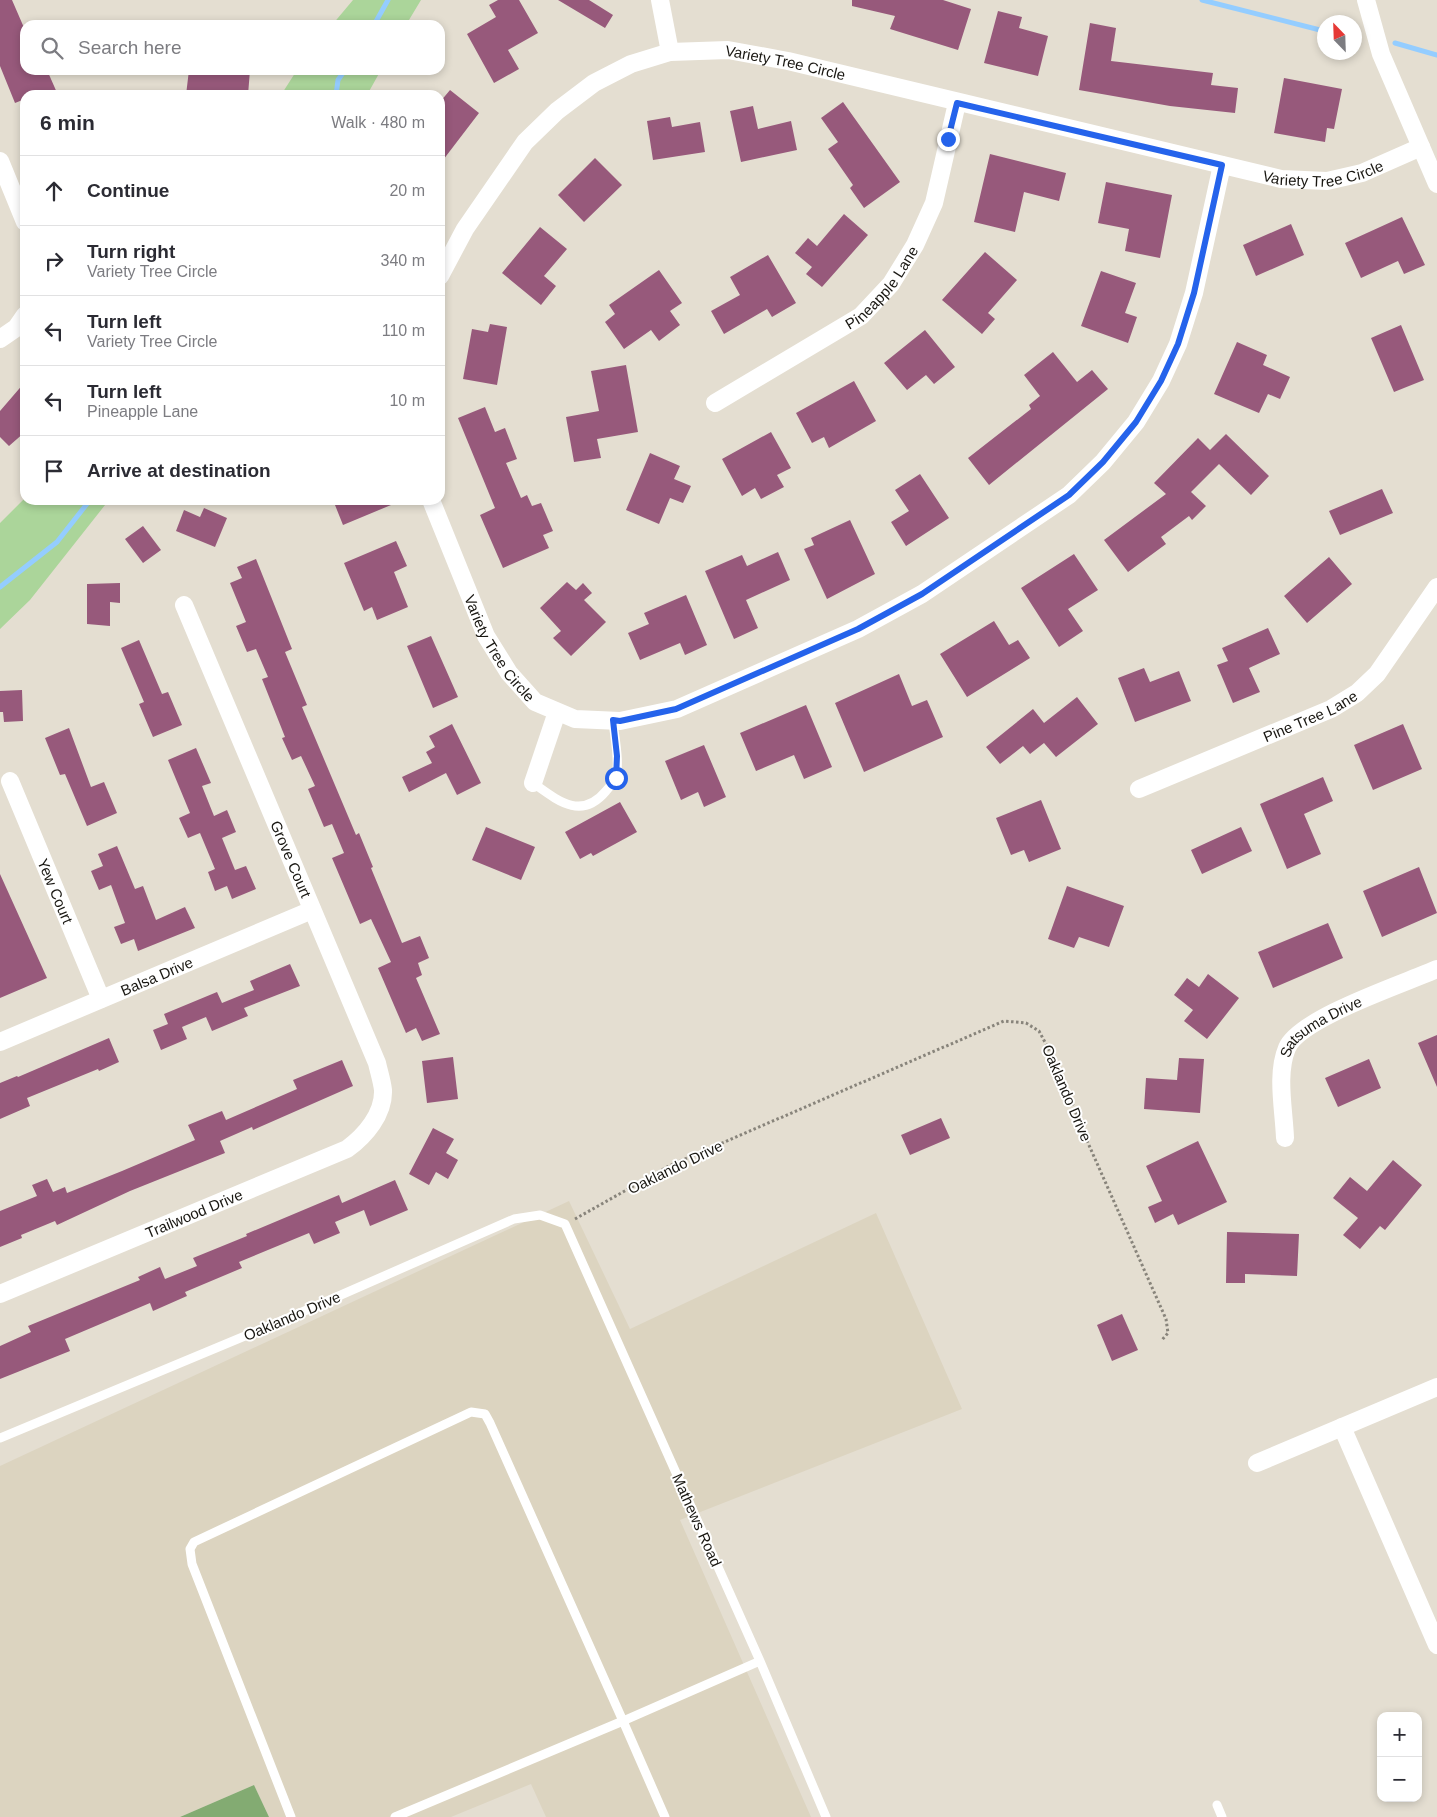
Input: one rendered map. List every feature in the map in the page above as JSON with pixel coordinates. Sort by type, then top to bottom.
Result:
[{"type":"street","points":[[660,0],[670,52]]},
{"type":"street","points":[[1366,0],[1380,54],[1437,184]]},
{"type":"street","name":"Variety Tree Circle","points":[[445,267],[465,229],[525,142],[557,111],[594,83],[631,64],[670,52],[728,50],[788,61],[957,103],[1281,179],[1327,181],[1362,173],[1421,147]]},
{"type":"street","name":"Pineapple Lane","points":[[715,403],[861,316],[891,284],[915,245],[934,203],[957,103]]},
{"type":"street","points":[[0,161],[20,210]]},
{"type":"street","name":"Variety Tree Circle","points":[[433,505],[491,643],[509,673],[535,702],[574,719],[620,721],[676,709],[858,629],[922,594],[1069,495],[1103,462],[1136,422],[1161,381],[1178,344],[1194,293],[1222,165]]},
{"type":"street","points":[[0,339],[16,328],[20,322]]},
{"type":"street","name":"Pine Tree Lane","points":[[1139,789],[1331,709],[1357,693],[1377,674],[1437,587]]},
{"type":"street","name":"Grove Court","points":[[184,605],[377,1063],[383,1091],[377,1116]]},
{"type":"street","points":[[533,783],[557,712]]},
{"type":"street","name":"Yew Court","points":[[10,781],[101,1000]]},
{"type":"street","name":"Balsa Drive","points":[[0,1042],[312,910]]},
{"type":"street","name":"Satsuma Drive","points":[[1285,1138],[1282,1064],[1288,1046],[1302,1030],[1322,1017],[1437,970]]},
{"type":"street","name":"Trailwood Drive","points":[[0,1294],[347,1149],[361,1139],[377,1116]]},
{"type":"street","points":[[1257,1463],[1437,1387]]},
{"type":"street","points":[[1342,1427],[1437,1645]]},
{"type":"lane","points":[[533,783],[563,804],[582,806],[599,799],[616,778],[617,756],[613,720]]},
{"type":"lane","name":"Oaklando Drive","points":[[0,1438],[292,1316],[514,1219],[540,1215],[565,1224]]},
{"type":"lane","name":"Mathews Road","points":[[565,1224],[760,1662],[826,1817]]},
{"type":"lane","points":[[291,1817],[192,1564],[190,1549],[194,1542],[471,1412],[485,1414],[490,1423],[666,1817]]},
{"type":"lane","points":[[395,1817],[760,1662]]},
{"type":"lane","points":[[1217,1805],[1222,1817]]},
{"type":"path","name":"Oaklando Drive","points":[[565,1224],[678,1162],[1004,1021],[1026,1023],[1039,1031],[1056,1063],[1088,1143],[1166,1319],[1168,1333],[1161,1341]]},
{"type":"shaded area","points":[[569,1201],[630,1329],[876,1213],[962,1409],[680,1520],[811,1817],[546,1817],[531,1784],[451,1817],[269,1817],[254,1785],[180,1817],[0,1817],[0,1466]]},
{"type":"green space","points":[[353,0],[421,0],[409,20],[336,20]]},
{"type":"green space","points":[[294,75],[378,75],[370,90],[284,90]]},
{"type":"green space","points":[[20,503],[20,505],[105,505],[30,600],[0,629],[0,523]]},
{"type":"green space","points":[[254,1785],[269,1817],[180,1817]]},
{"type":"building","points":[[0,0],[12,0],[21,20],[20,75],[49,75],[56,90],[20,90],[20,101],[15,103],[0,66]]},
{"type":"building","points":[[498,0],[519,0],[538,33],[508,50],[519,69],[494,83],[467,34],[496,17],[489,5]]},
{"type":"building","points":[[558,0],[589,0],[613,15],[605,28]]},
{"type":"building","points":[[852,0],[943,0],[971,9],[958,50],[890,29],[895,16],[852,6]]},
{"type":"building","points":[[998,11],[1022,17],[1019,28],[1048,36],[1038,76],[984,63]]},
{"type":"building","points":[[1090,23],[1116,28],[1111,61],[1213,73],[1211,85],[1238,88],[1235,113],[1170,106],[1079,90]]},
{"type":"building","points":[[188,75],[250,75],[248,90],[187,90]]},
{"type":"building","points":[[1284,78],[1342,89],[1334,129],[1327,128],[1325,142],[1274,133]]},
{"type":"building","points":[[450,90],[479,113],[445,157],[445,96]]},
{"type":"building","points":[[843,102],[900,182],[864,208],[850,188],[853,185],[828,149],[838,142],[821,118]]},
{"type":"building","points":[[753,106],[758,129],[791,121],[797,150],[741,162],[730,111]]},
{"type":"building","points":[[670,117],[672,127],[700,122],[705,152],[653,160],[647,121]]},
{"type":"building","points":[[990,154],[1066,173],[1059,201],[1024,192],[1015,232],[974,222]]},
{"type":"building","points":[[595,158],[622,185],[584,222],[558,195]]},
{"type":"building","points":[[1106,182],[1172,195],[1160,258],[1125,251],[1129,229],[1098,223]]},
{"type":"building","points":[[844,214],[868,235],[822,287],[806,274],[812,267],[795,253],[808,238],[817,246]]},
{"type":"building","points":[[1402,217],[1425,265],[1404,274],[1398,261],[1361,278],[1345,243]]},
{"type":"building","points":[[1291,224],[1304,255],[1256,276],[1243,245]]},
{"type":"building","points":[[540,227],[567,249],[544,276],[556,286],[541,305],[502,273]]},
{"type":"building","points":[[985,252],[1017,280],[988,313],[995,319],[982,334],[942,300]]},
{"type":"building","points":[[768,255],[796,303],[772,317],[767,309],[724,334],[711,311],[740,295],[730,277]]},
{"type":"building","points":[[659,270],[682,303],[670,311],[680,325],[659,341],[651,330],[624,349],[605,322],[615,314],[609,305]]},
{"type":"building","points":[[1101,271],[1136,283],[1125,313],[1137,317],[1128,343],[1081,326]]},
{"type":"building","points":[[490,324],[507,327],[497,385],[463,379],[472,329],[488,332]]},
{"type":"building","points":[[1401,325],[1424,380],[1394,392],[1371,338]]},
{"type":"building","points":[[925,330],[955,367],[934,384],[926,375],[907,390],[884,363]]},
{"type":"building","points":[[1237,342],[1267,355],[1263,365],[1290,377],[1280,399],[1268,394],[1259,413],[1214,394]]},
{"type":"building","points":[[1053,352],[1077,382],[1092,370],[1108,389],[989,485],[968,458],[1031,409],[1029,405],[1040,396],[1024,375]]},
{"type":"building","points":[[626,365],[638,432],[597,439],[601,458],[574,462],[566,417],[599,411],[591,371]]},
{"type":"building","points":[[854,381],[876,421],[829,448],[824,437],[812,443],[796,413]]},
{"type":"building","points":[[20,388],[20,436],[9,446],[0,437],[0,411]]},
{"type":"building","points":[[485,407],[495,432],[505,428],[517,459],[506,463],[521,498],[527,495],[532,506],[541,503],[553,531],[543,535],[549,548],[503,568],[480,515],[495,508],[458,418]]},
{"type":"building","points":[[771,432],[791,468],[777,475],[784,487],[761,499],[755,488],[742,496],[722,459]]},
{"type":"building","points":[[1226,434],[1269,476],[1251,495],[1219,464],[1191,492],[1206,506],[1192,520],[1189,516],[1161,537],[1166,544],[1128,572],[1104,540],[1166,494],[1154,483],[1198,438],[1210,450]]},
{"type":"building","points":[[650,453],[680,466],[674,479],[691,486],[683,503],[670,498],[659,524],[626,510]]},
{"type":"building","points":[[920,474],[949,518],[906,546],[891,522],[909,511],[895,490]]},
{"type":"building","points":[[1382,489],[1393,513],[1340,535],[1329,511]]},
{"type":"building","points":[[335,505],[391,505],[343,525]]},
{"type":"building","points":[[204,508],[227,518],[215,547],[176,531],[184,510],[200,517]]},
{"type":"building","points":[[850,520],[875,574],[827,599],[804,549],[814,545],[811,538]]},
{"type":"building","points":[[143,526],[161,550],[143,563],[125,539]]},
{"type":"building","points":[[396,541],[407,566],[394,572],[408,607],[377,620],[372,607],[364,611],[344,563]]},
{"type":"building","points":[[778,552],[790,580],[746,600],[758,628],[734,639],[705,571],[742,555],[747,566]]},
{"type":"building","points":[[1074,554],[1098,590],[1068,609],[1083,631],[1059,647],[1021,588]]},
{"type":"building","points":[[1329,557],[1352,584],[1307,623],[1284,596]]},
{"type":"building","points":[[256,559],[292,649],[285,652],[307,705],[302,707],[356,835],[359,833],[373,867],[371,868],[402,943],[420,936],[429,958],[418,963],[422,975],[416,978],[440,1034],[422,1041],[416,1028],[406,1033],[378,968],[391,962],[371,919],[360,924],[332,858],[344,853],[332,824],[324,827],[308,789],[315,786],[301,756],[292,760],[282,738],[285,737],[262,679],[268,677],[256,649],[247,652],[236,626],[246,622],[230,583],[242,578],[237,567]]},
{"type":"building","points":[[567,582],[576,590],[583,583],[592,593],[584,600],[606,622],[571,656],[553,638],[561,631],[540,608]]},
{"type":"building","points":[[120,583],[120,603],[110,602],[110,626],[87,624],[87,584]]},
{"type":"building","points":[[686,595],[707,645],[685,655],[680,643],[640,660],[628,633],[649,624],[644,613]]},
{"type":"building","points":[[994,621],[1009,645],[1018,640],[1030,658],[967,697],[940,654]]},
{"type":"building","points":[[1268,628],[1280,654],[1249,668],[1260,692],[1233,703],[1217,665],[1228,661],[1222,648]]},
{"type":"building","points":[[431,636],[458,697],[433,708],[407,646]]},
{"type":"building","points":[[139,640],[162,694],[168,692],[182,725],[153,737],[139,704],[144,702],[121,648]]},
{"type":"building","points":[[1144,668],[1150,682],[1179,671],[1191,701],[1135,722],[1118,678]]},
{"type":"building","points":[[899,674],[912,706],[927,700],[943,737],[864,772],[835,703]]},
{"type":"building","points":[[22,690],[23,721],[4,722],[3,712],[0,712],[0,691]]},
{"type":"building","points":[[1077,697],[1098,724],[1056,757],[1044,743],[1030,754],[1023,746],[1000,764],[986,747],[1033,709],[1044,723]]},
{"type":"building","points":[[806,705],[832,767],[804,779],[794,755],[756,771],[740,733]]},
{"type":"building","points":[[452,724],[481,783],[457,795],[446,773],[409,792],[402,777],[432,763],[426,752],[435,747],[429,736]]},
{"type":"building","points":[[1403,724],[1422,769],[1373,790],[1354,745]]},
{"type":"building","points":[[69,728],[91,787],[104,782],[117,813],[87,826],[65,774],[60,775],[45,738]]},
{"type":"building","points":[[704,745],[726,797],[704,807],[698,792],[681,800],[665,761]]},
{"type":"building","points":[[196,748],[211,783],[202,786],[214,816],[227,810],[236,832],[222,838],[235,870],[246,866],[256,889],[232,899],[227,886],[215,891],[208,872],[215,869],[200,833],[188,838],[179,818],[190,813],[168,760]]},
{"type":"building","points":[[1323,777],[1333,801],[1304,814],[1321,854],[1287,869],[1260,804]]},
{"type":"building","points":[[1041,800],[1061,849],[1029,862],[1024,850],[1011,855],[996,818]]},
{"type":"building","points":[[620,802],[637,832],[593,856],[591,853],[580,859],[565,832]]},
{"type":"building","points":[[486,827],[535,847],[521,880],[472,860]]},
{"type":"building","points":[[1241,827],[1252,851],[1202,874],[1191,850]]},
{"type":"building","points":[[117,846],[135,889],[143,886],[156,920],[185,907],[195,928],[138,951],[134,939],[121,944],[114,927],[125,923],[111,885],[99,890],[91,871],[103,866],[98,854]]},
{"type":"building","points":[[1419,867],[1437,913],[1382,937],[1363,891]]},
{"type":"building","points":[[0,874],[47,978],[0,998]]},
{"type":"building","points":[[1067,886],[1124,906],[1109,947],[1079,937],[1074,948],[1048,939]]},
{"type":"building","points":[[1328,923],[1343,958],[1273,988],[1258,952]]},
{"type":"building","points":[[290,964],[300,986],[244,1008],[248,1016],[212,1031],[206,1017],[182,1027],[187,1039],[161,1050],[153,1030],[168,1024],[164,1014],[217,992],[222,1003],[254,990],[250,981]]},
{"type":"building","points":[[1208,974],[1239,998],[1207,1039],[1184,1021],[1193,1010],[1174,995],[1187,978],[1199,987]]},
{"type":"building","points":[[1437,1035],[1437,1087],[1418,1043]]},
{"type":"building","points":[[109,1038],[119,1062],[27,1098],[30,1106],[0,1119],[0,1083]]},
{"type":"building","points":[[453,1057],[458,1099],[427,1103],[422,1061]]},
{"type":"building","points":[[1179,1058],[1204,1059],[1200,1113],[1144,1109],[1146,1078],[1177,1080]]},
{"type":"building","points":[[1369,1059],[1381,1088],[1338,1107],[1325,1078]]},
{"type":"building","points":[[342,1060],[353,1086],[253,1130],[252,1127],[220,1141],[225,1153],[130,1191],[57,1225],[55,1221],[21,1235],[22,1238],[0,1247],[0,1211],[37,1196],[32,1185],[47,1179],[53,1192],[65,1187],[67,1193],[122,1171],[195,1140],[188,1125],[222,1111],[226,1120],[297,1089],[293,1080]]},
{"type":"building","points":[[941,1118],[950,1138],[910,1155],[901,1135]]},
{"type":"building","points":[[433,1128],[454,1139],[446,1153],[458,1160],[448,1179],[436,1172],[429,1185],[409,1174]]},
{"type":"building","points":[[1198,1141],[1227,1202],[1178,1225],[1173,1214],[1155,1223],[1148,1207],[1162,1201],[1146,1166]]},
{"type":"building","points":[[1393,1160],[1422,1185],[1385,1230],[1380,1226],[1360,1249],[1343,1235],[1358,1218],[1333,1198],[1350,1177],[1367,1191]]},
{"type":"building","points":[[395,1180],[408,1210],[370,1226],[364,1210],[335,1222],[340,1233],[314,1244],[309,1233],[239,1262],[242,1268],[185,1292],[187,1296],[153,1311],[150,1303],[65,1339],[70,1351],[0,1379],[0,1346],[31,1332],[28,1326],[140,1280],[138,1277],[160,1267],[165,1279],[197,1266],[193,1258],[247,1236],[246,1234],[339,1195],[342,1203]]},
{"type":"building","points":[[1227,1232],[1299,1234],[1297,1276],[1245,1274],[1245,1283],[1226,1283]]},
{"type":"building","points":[[1122,1314],[1138,1350],[1112,1361],[1097,1325]]},
{"type":"waterway","points":[[377,20],[388,0]]},
{"type":"waterway","points":[[1202,0],[1317,29]]},
{"type":"waterway","points":[[1395,43],[1437,55]]},
{"type":"waterway","points":[[337,90],[338,80],[342,75]]},
{"type":"waterway","points":[[0,587],[57,542],[86,505]]},
{"type":"route","points":[[616,778],[617,756],[613,720],[620,721],[676,709],[858,629],[922,594],[1069,495],[1103,462],[1136,422],[1161,381],[1178,344],[1194,293],[1222,165],[957,103],[948,139]]}]
